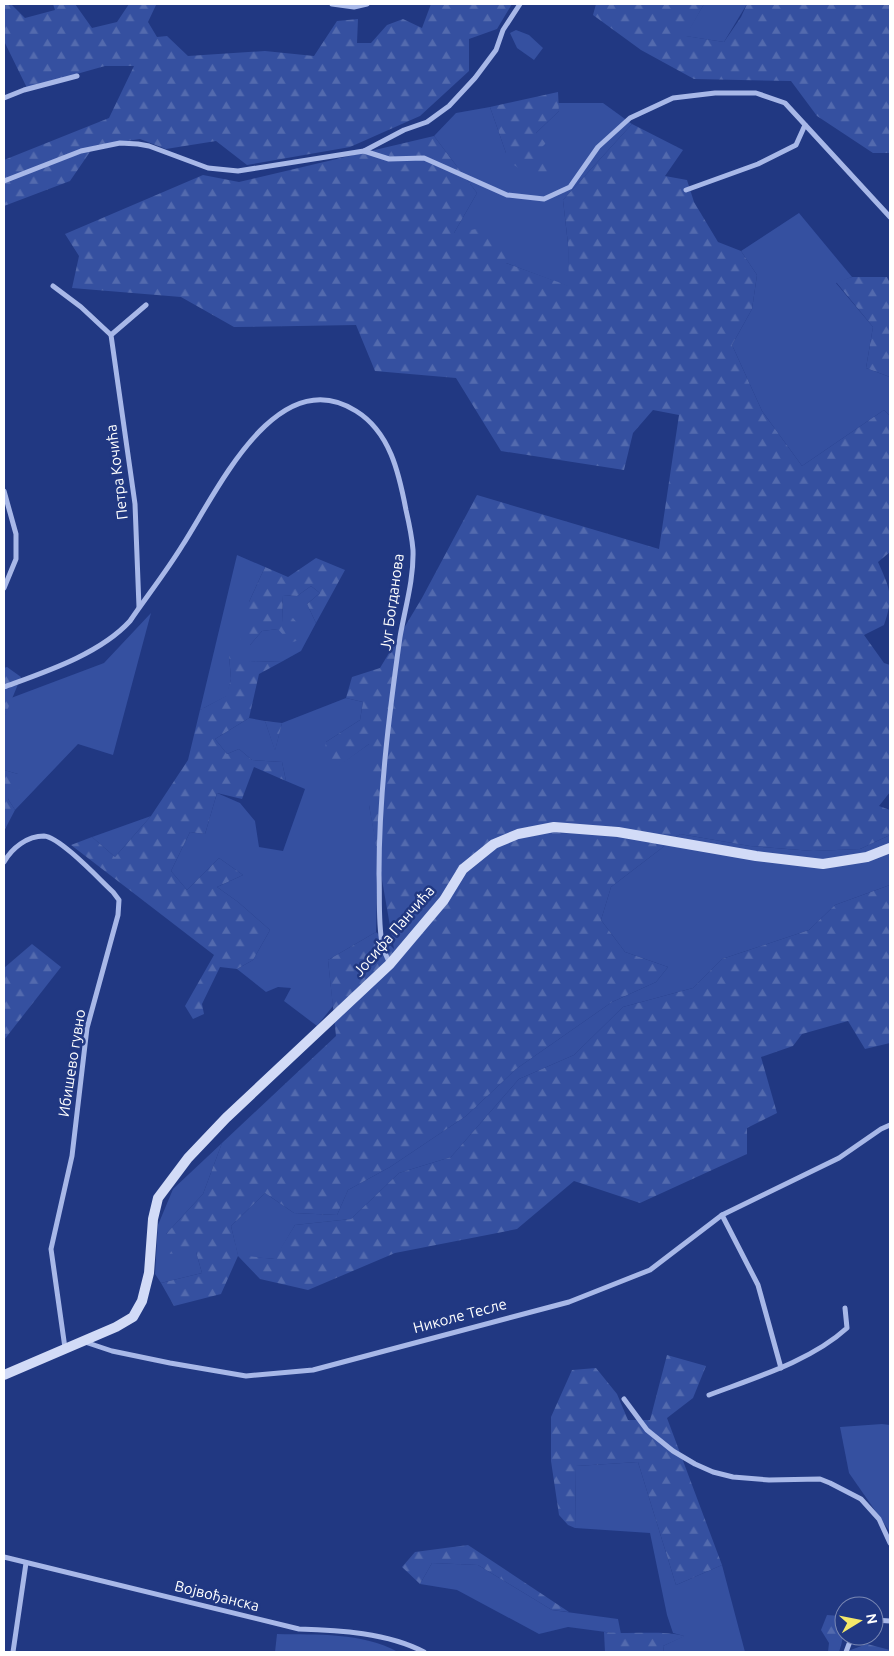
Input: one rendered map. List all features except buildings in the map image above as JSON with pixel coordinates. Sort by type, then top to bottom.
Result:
[{"type":"street","points":[[332,4],[354,7],[367,4]]},
{"type":"street","points":[[4,181],[81,151],[120,143],[144,145],[208,168],[238,171],[364,151],[404,130],[427,122],[449,106],[475,78],[496,50],[502,30],[520,4]]},
{"type":"street","points":[[4,98],[24,90],[77,76]]},
{"type":"street","points":[[364,151],[389,159],[424,158],[507,195],[544,199],[570,188],[598,147],[630,118],[673,98],[714,93],[756,93],[785,103],[890,217]]},
{"type":"street","points":[[686,190],[758,164],[796,145],[805,125]]},
{"type":"street","points":[[53,286],[81,307],[111,335],[146,305]]},
{"type":"street","name":"Петра Кочића","points":[[111,335],[135,504],[139,608]]},
{"type":"street","name":"Југ Богданова","points":[[4,687],[37,675],[109,641],[125,627],[182,546],[235,459],[247,444],[273,419],[288,408],[305,400],[332,399],[347,405],[359,413],[381,437],[389,449],[400,477],[413,550],[412,574],[395,672],[379,831],[382,945],[390,964]]},
{"type":"street","points":[[4,491],[16,534],[16,560],[4,588]]},
{"type":"street","name":"Јосифа Панчића","points":[[82,1341],[116,1327],[133,1317],[142,1301],[149,1273],[153,1219],[158,1198],[188,1158],[226,1118],[390,964],[444,900],[463,869],[494,844],[518,834],[554,827],[618,832],[756,856],[823,864],[867,857],[890,848]]},
{"type":"street","name":"Ибишево гувно","points":[[4,862],[8,854],[24,841],[45,836],[61,844],[113,892],[119,900],[118,915],[87,1028],[72,1156],[51,1249],[65,1348]]},
{"type":"street","name":"Николе Тесле","points":[[82,1341],[112,1351],[246,1376],[313,1370],[569,1302],[650,1270],[722,1215],[839,1158],[890,1125]]},
{"type":"street","points":[[722,1215],[758,1285],[781,1368]]},
{"type":"street","points":[[709,1395],[781,1368],[835,1339],[847,1328],[845,1308]]},
{"type":"street","points":[[4,1375],[82,1341]]},
{"type":"street","points":[[624,1399],[647,1430],[673,1451],[713,1472],[733,1477],[769,1480],[820,1479],[830,1482],[861,1499],[879,1519],[890,1544]]},
{"type":"street","name":"Војвођанска","points":[[4,1556],[26,1563],[299,1629],[345,1630],[382,1638],[424,1652]]},
{"type":"street","points":[[14,1652],[26,1563]]},
{"type":"green space","points":[[4,4],[11,4],[25,18],[55,10],[53,4],[75,4],[92,28],[117,22],[129,4],[156,5],[148,22],[157,37],[167,36],[188,56],[265,51],[314,56],[337,21],[358,19],[357,43],[371,43],[387,25],[403,19],[422,28],[431,4],[512,4],[497,29],[469,39],[469,71],[420,116],[350,147],[247,165],[216,141],[166,149],[140,139],[94,146],[70,181],[4,206],[4,160],[109,118],[134,66],[105,66],[27,88],[4,41]]},
{"type":"green space","points":[[596,4],[704,4],[686,36],[724,42],[741,17],[747,4],[890,4],[890,153],[873,153],[817,116],[791,81],[694,79],[641,50],[593,15]]},
{"type":"green space","points":[[704,4],[747,4],[724,42],[685,36]]},
{"type":"green space","points":[[516,30],[529,35],[543,48],[534,60],[517,48],[510,33]]},
{"type":"green space","points":[[558,92],[559,111],[536,133],[546,143],[537,152],[559,171],[547,187],[514,165],[506,153],[490,107]]},
{"type":"green space","points":[[558,103],[603,103],[632,124],[563,200],[570,287],[506,263],[454,233],[477,193],[434,136],[456,113],[490,107],[506,153],[537,152],[536,133],[559,111]]},
{"type":"green space","points":[[632,124],[683,150],[665,176],[687,180],[694,202],[718,242],[741,251],[757,275],[752,309],[732,345],[762,411],[802,466],[884,410],[890,416],[890,552],[878,562],[888,586],[890,599],[884,625],[864,635],[884,663],[890,665],[890,792],[879,806],[890,810],[890,835],[860,849],[813,851],[750,846],[680,834],[611,887],[601,920],[625,952],[668,967],[656,982],[612,1002],[516,1069],[466,1116],[390,1167],[348,1190],[337,1215],[294,1213],[265,1193],[231,1226],[238,1255],[274,1259],[295,1225],[351,1219],[399,1173],[451,1157],[519,1079],[574,1055],[623,1007],[693,988],[722,959],[809,930],[835,905],[890,885],[890,1043],[865,1049],[848,1021],[802,1034],[793,1046],[761,1057],[777,1113],[747,1128],[747,1154],[640,1203],[574,1181],[517,1229],[395,1253],[308,1290],[260,1279],[238,1256],[221,1294],[174,1306],[161,1283],[202,1273],[196,1252],[167,1254],[166,1234],[203,1194],[222,1143],[336,1036],[328,960],[376,932],[394,949],[369,805],[369,744],[335,769],[324,759],[326,742],[360,720],[363,702],[346,698],[352,677],[380,668],[422,598],[477,495],[659,549],[679,415],[653,410],[633,433],[624,470],[501,451],[456,378],[375,371],[356,325],[234,327],[181,297],[72,288],[79,256],[65,234],[203,175],[239,182],[434,136],[477,193],[454,233],[487,227],[507,242],[506,263],[569,286],[568,244],[563,200]]},
{"type":"green space","points":[[799,213],[852,277],[836,283],[873,327],[866,368],[890,377],[890,416],[884,410],[802,466],[762,411],[732,345],[752,309],[757,275],[741,251]]},
{"type":"green space","points":[[852,277],[887,277],[890,283],[890,377],[866,368],[873,327],[836,282]]},
{"type":"green space","points":[[237,555],[265,567],[249,602],[250,645],[262,631],[278,629],[282,622],[283,595],[297,596],[311,586],[320,593],[307,604],[316,623],[301,651],[283,661],[250,662],[229,655],[231,679],[227,696],[200,710]]},
{"type":"green space","points":[[316,558],[345,570],[316,623],[307,604],[320,593],[311,586],[297,596],[283,595],[282,622],[293,618],[304,631],[299,640],[290,643],[278,629],[262,631],[250,645],[231,633],[249,628],[249,602],[265,567],[288,577]]},
{"type":"green space","points":[[151,613],[113,755],[78,744],[15,810],[8,799],[18,774],[4,770],[4,718],[11,698],[104,663]]},
{"type":"green space","points":[[243,650],[250,662],[283,661],[259,674],[249,718],[215,739],[227,754],[239,749],[252,760],[282,762],[286,781],[254,767],[242,799],[217,793],[205,834],[190,832],[171,871],[187,890],[219,858],[243,875],[217,887],[238,902],[270,930],[253,960],[237,969],[220,967],[202,1004],[204,1014],[193,1019],[185,1006],[214,955],[71,845],[92,837],[115,857],[151,816],[188,760],[200,710],[226,696],[231,679],[229,655]]},
{"type":"green space","points":[[7,667],[21,677],[4,718],[4,668]]},
{"type":"green space","points":[[346,698],[363,702],[360,720],[326,742],[335,768],[369,744],[369,805],[378,853],[376,932],[328,960],[333,1006],[317,1026],[284,1001],[291,988],[278,987],[266,992],[237,969],[253,960],[270,930],[238,902],[217,887],[243,875],[219,858],[187,890],[171,871],[190,832],[205,834],[217,793],[240,803],[255,821],[259,847],[283,851],[305,789],[286,781],[282,762],[252,760],[239,749],[227,754],[215,739],[249,718],[265,721],[275,750],[282,723]]},
{"type":"green space","points":[[265,721],[282,723],[275,751]]},
{"type":"green space","points":[[4,770],[18,774],[22,787],[8,799],[15,810],[4,831]]},
{"type":"green space","points":[[151,816],[115,857],[92,837]]},
{"type":"green space","points":[[680,834],[750,846],[813,851],[860,849],[890,835],[890,885],[835,905],[809,930],[722,959],[693,988],[623,1007],[574,1055],[519,1079],[451,1157],[399,1173],[351,1219],[295,1225],[275,1259],[238,1256],[231,1226],[265,1193],[294,1213],[337,1215],[348,1190],[390,1167],[466,1116],[516,1069],[612,1002],[656,982],[668,967],[625,952],[601,920],[611,887]]},
{"type":"green space","points":[[32,944],[61,967],[4,1040],[4,968]]},
{"type":"green space","points":[[222,1143],[203,1194],[166,1234],[196,1252],[202,1273],[161,1283],[155,1274],[158,1225],[173,1189]]},
{"type":"green space","points":[[667,1355],[706,1366],[693,1398],[667,1418],[722,1565],[676,1585],[638,1462],[576,1466],[575,1528],[568,1525],[559,1515],[551,1461],[551,1417],[572,1370],[596,1368],[617,1394],[628,1420],[650,1420]]},
{"type":"green space","points":[[890,1425],[890,1532],[849,1473],[840,1427]]},
{"type":"green space","points":[[638,1462],[676,1585],[722,1565],[745,1652],[664,1652],[663,1646],[684,1636],[673,1633],[667,1615],[650,1533],[575,1528],[576,1466]]},
{"type":"green space","points":[[468,1545],[569,1612],[552,1610],[478,1565],[432,1563],[420,1584],[402,1567],[415,1552]]},
{"type":"green space","points":[[432,1563],[478,1565],[552,1610],[618,1619],[621,1634],[568,1627],[539,1634],[457,1590],[420,1584]]},
{"type":"green space","points":[[827,1615],[834,1616],[834,1646],[841,1646],[839,1652],[828,1652],[829,1643],[821,1630]]},
{"type":"green space","points":[[604,1632],[665,1633],[685,1636],[663,1646],[664,1652],[605,1652]]},
{"type":"green space","points":[[277,1634],[354,1638],[370,1641],[398,1652],[275,1652]]},
{"type":"green space","points":[[862,1646],[875,1646],[890,1650],[890,1652],[845,1652]]}]
